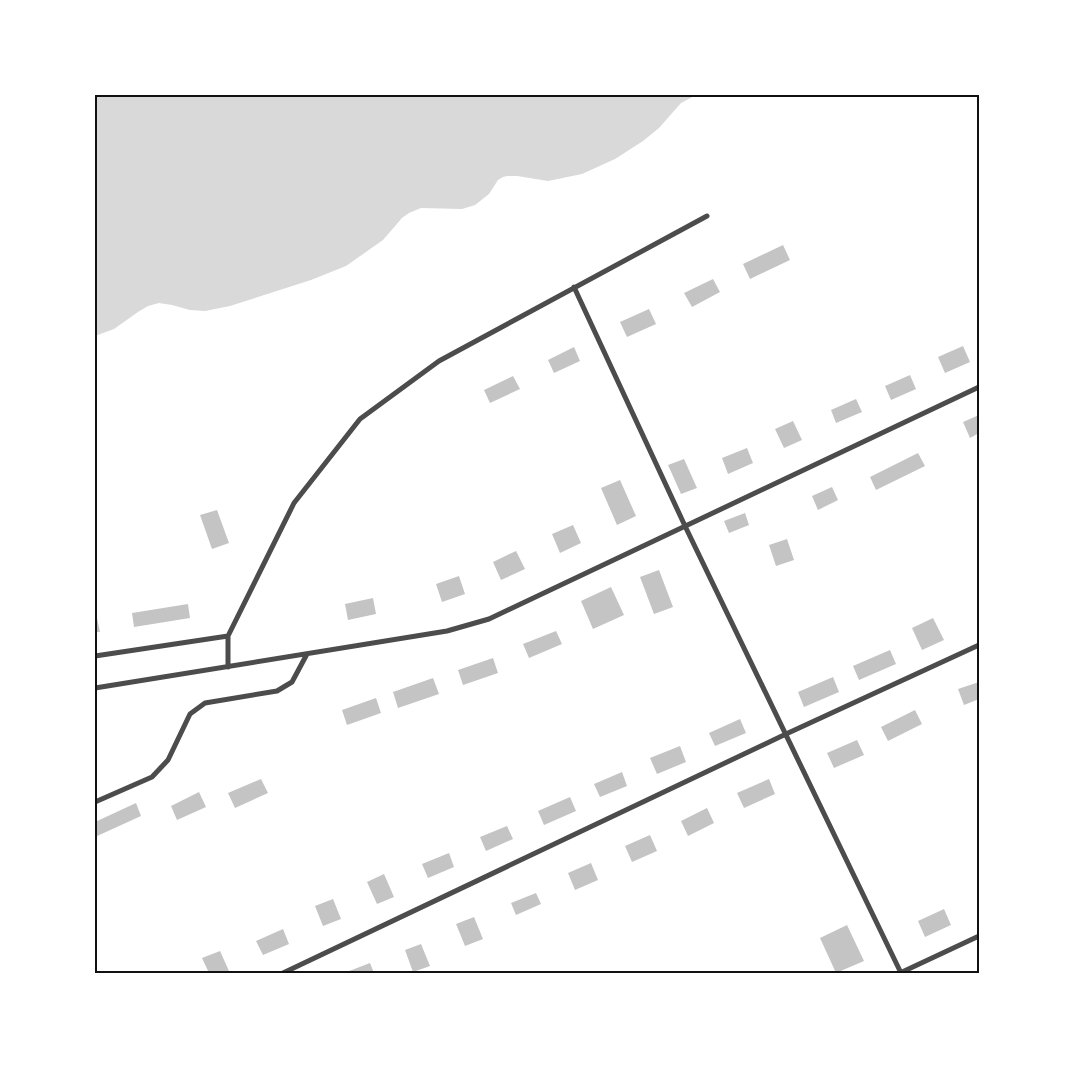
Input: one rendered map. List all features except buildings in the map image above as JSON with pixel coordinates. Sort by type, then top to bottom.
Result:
[{"type":"street","points":[[228,666],[228,636],[294,503],[360,419],[439,361],[707,216]]},
{"type":"street","points":[[574,287],[685,526],[900,973],[979,936]]},
{"type":"street","points":[[95,688],[447,631],[489,618],[979,388]]},
{"type":"street","points":[[95,656],[228,636]]},
{"type":"street","points":[[283,973],[786,734],[979,645]]},
{"type":"street","points":[[95,802],[152,777],[168,760],[190,714],[205,703],[277,691],[292,682],[307,654]]},
{"type":"shaded area","points":[[95,95],[696,95],[681,103],[659,128],[643,141],[615,159],[582,174],[548,181],[517,176],[503,177],[498,180],[489,194],[475,205],[462,209],[421,208],[409,213],[402,218],[383,240],[346,266],[311,280],[230,306],[205,311],[190,310],[159,303],[148,306],[114,329],[95,336]]}]
